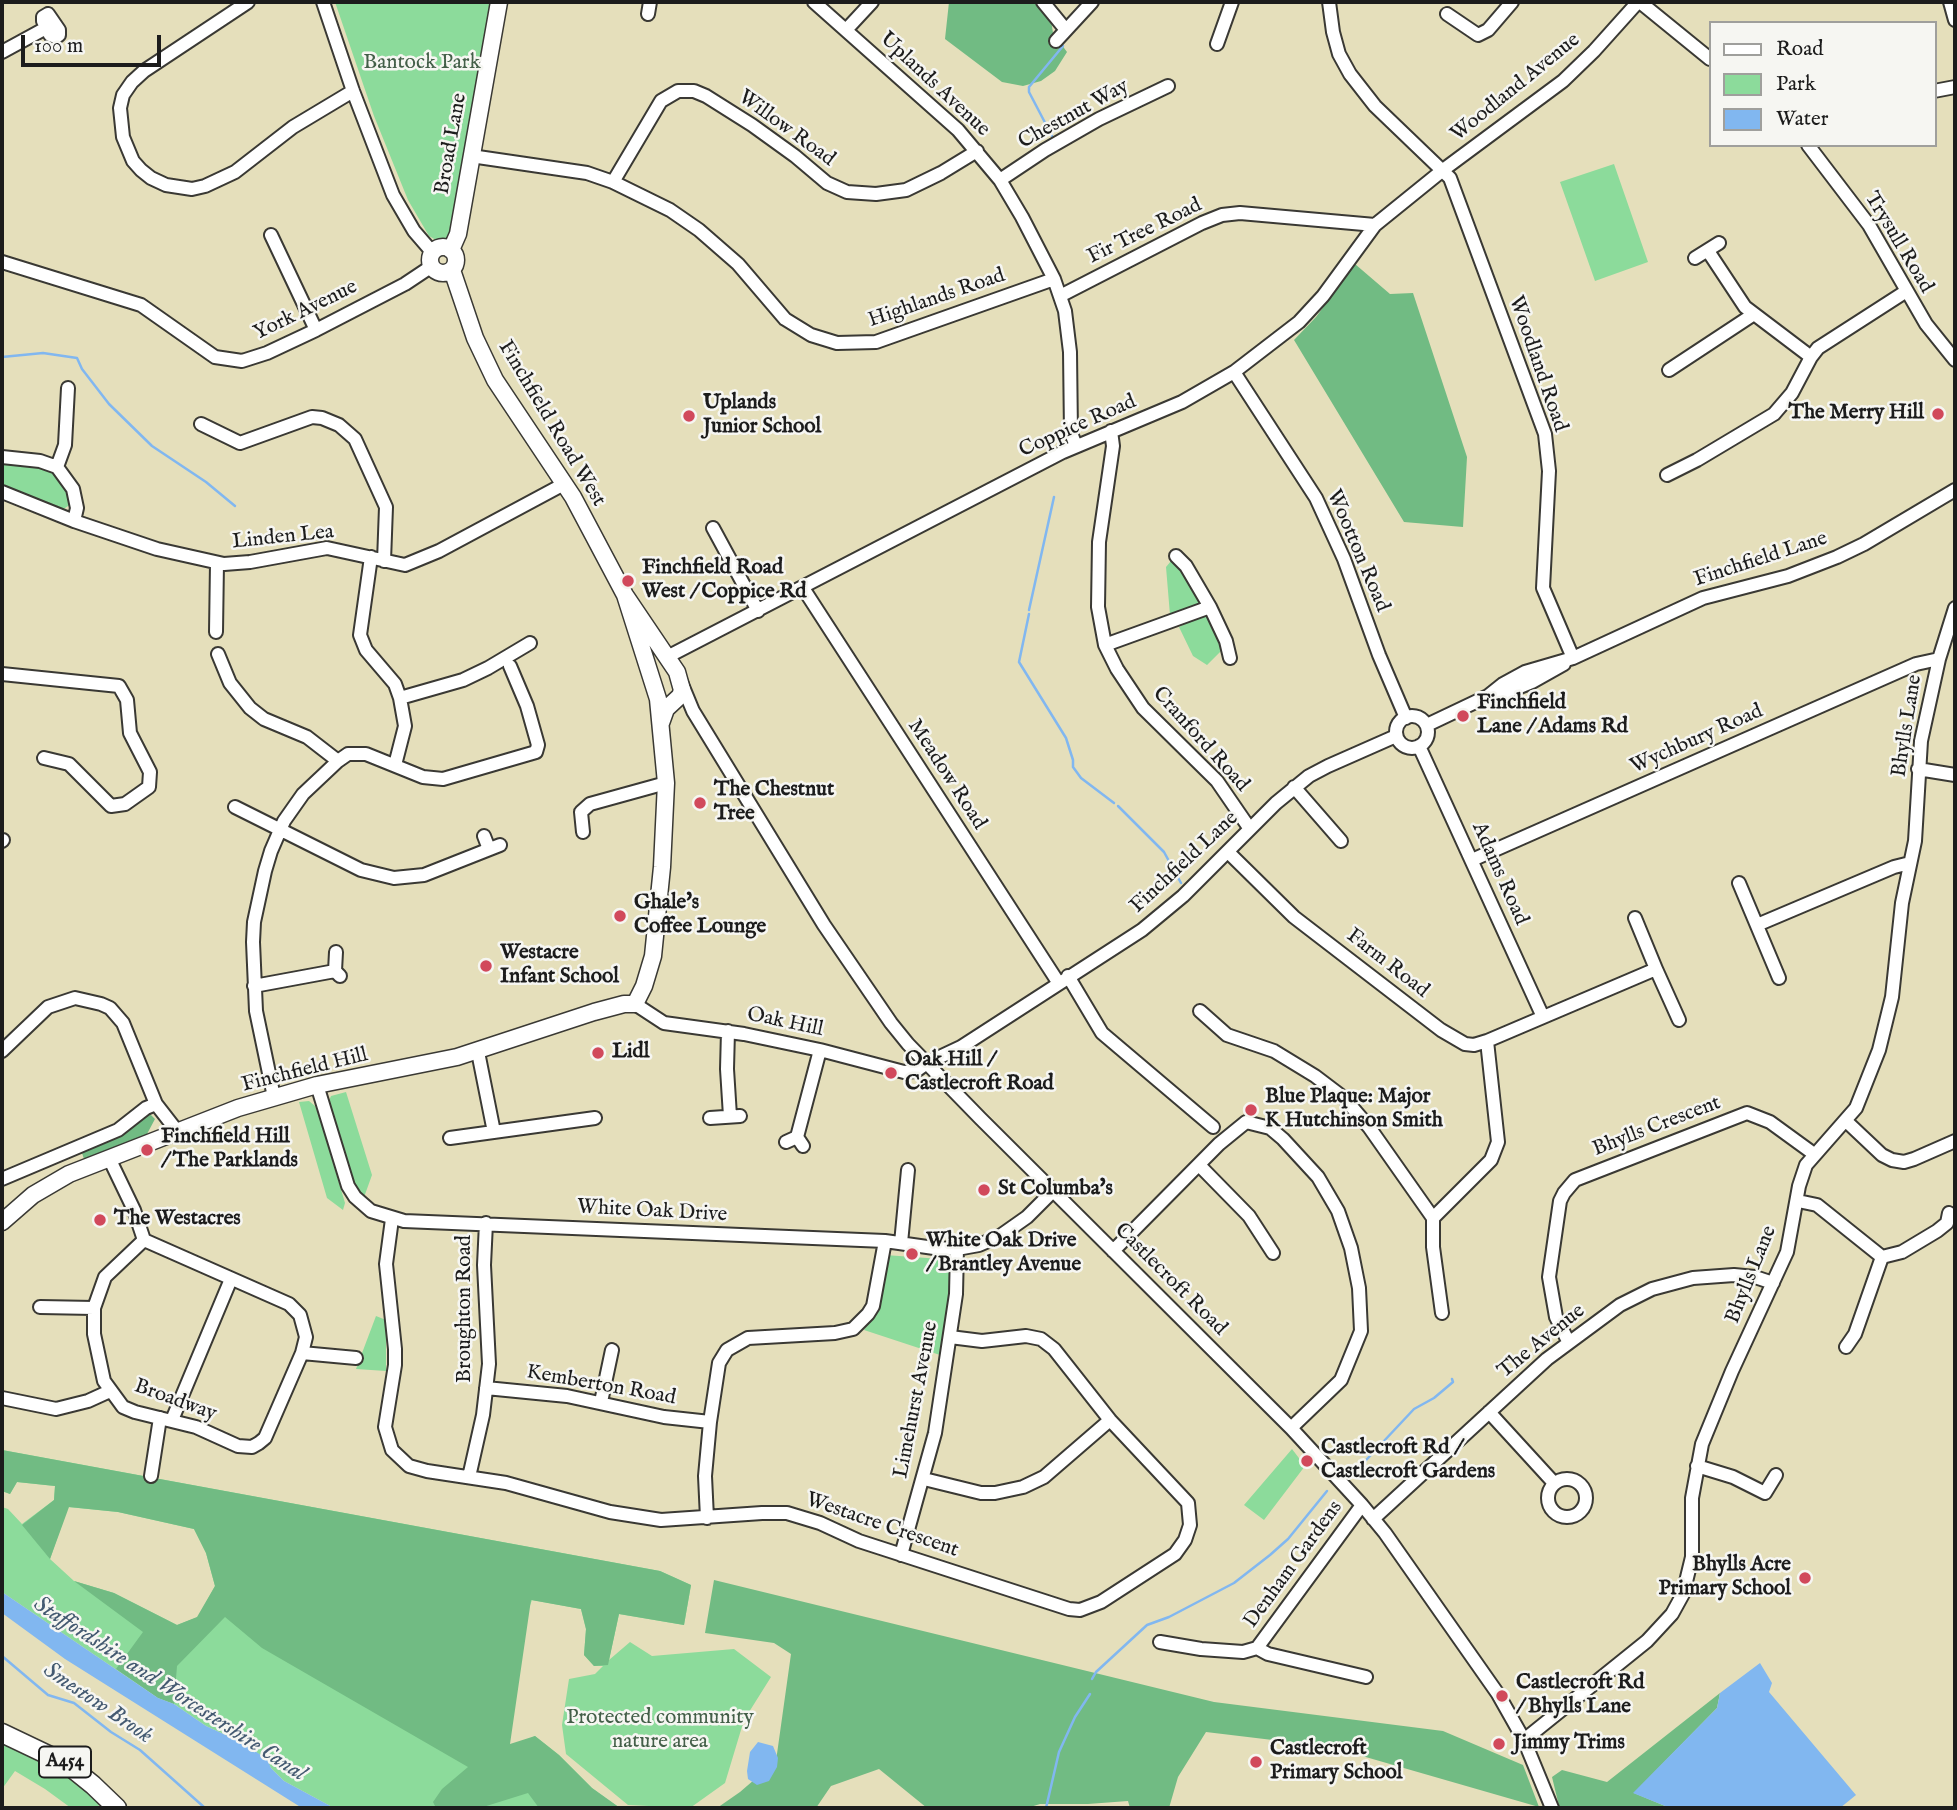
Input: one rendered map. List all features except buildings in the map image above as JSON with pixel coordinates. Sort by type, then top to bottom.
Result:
[{"type":"highway","name":"A454","points":[[2,1733],[67,1763],[108,1805]]},
{"type":"main road","name":"Broad Lane","points":[[451,250],[458,234],[499,2]]},
{"type":"main road","points":[[439,248],[451,250],[456,260],[452,270],[441,272],[433,259],[439,248]]},
{"type":"main road","name":"Finchfield Road West","points":[[452,270],[471,328],[495,380],[564,484],[625,595],[675,664]]},
{"type":"main road","name":"Finchfield Road West","points":[[625,595],[649,671],[667,702]]},
{"type":"main road","points":[[635,1004],[644,986],[653,956],[662,867],[666,783],[661,723],[667,702],[682,690],[675,664],[656,658],[650,663],[649,671]]},
{"type":"main road","name":"Finchfield Hill","points":[[2,1222],[33,1195],[55,1181],[177,1131],[274,1097],[317,1085],[396,1071],[478,1052],[594,1012],[624,1004],[635,1004]]},
{"type":"street","points":[[248,2],[154,64],[132,82],[123,95],[120,108],[123,137],[141,170],[166,185],[192,189],[205,187],[235,172],[293,127],[353,91]]},
{"type":"street","points":[[323,2],[353,91],[393,195],[433,259]]},
{"type":"street","name":"Uplands Avenue","points":[[814,2],[958,130],[1000,180],[1038,245],[1060,296],[1068,329],[1071,433],[1076,446]]},
{"type":"street","points":[[846,30],[872,2]]},
{"type":"street","points":[[1043,2],[1066,30]]},
{"type":"street","points":[[1056,41],[1092,2]]},
{"type":"street","points":[[1217,44],[1232,2]]},
{"type":"street","points":[[1329,2],[1336,43],[1350,74],[1375,106],[1443,170]]},
{"type":"street","points":[[1447,14],[1478,35],[1488,30],[1512,2]]},
{"type":"street","points":[[1639,2],[1708,57]]},
{"type":"street","name":"Woodland Avenue","points":[[1443,170],[1563,81],[1639,2]]},
{"type":"street","points":[[1950,2],[1955,20]]},
{"type":"street","points":[[2,52],[46,28]]},
{"type":"street","name":"Chestnut Way","points":[[1000,180],[1089,124],[1168,86]]},
{"type":"street","points":[[1936,91],[1955,87]]},
{"type":"street","name":"Willow Road","points":[[613,182],[661,101],[678,91],[694,91],[706,96],[752,125],[827,183],[847,192],[876,194],[906,190],[977,151]]},
{"type":"street","name":"Trysull Road","points":[[1810,147],[1869,225],[1905,292],[1955,360]]},
{"type":"street","name":"Highlands Road","points":[[471,156],[561,168],[613,182],[670,210],[699,230],[738,264],[785,319],[811,335],[837,343],[876,342],[1054,279]]},
{"type":"street","name":"Coppice Road","points":[[675,664],[758,611],[1076,446],[1182,402],[1234,372],[1299,322],[1375,225],[1443,170]]},
{"type":"street","name":"Woodland Road","points":[[1443,170],[1450,178],[1545,434],[1549,471],[1543,588],[1573,658]]},
{"type":"street","name":"Fir Tree Road","points":[[1060,296],[1222,215],[1240,213],[1375,225]]},
{"type":"street","points":[[271,235],[316,330]]},
{"type":"street","points":[[1695,258],[1713,247],[1745,307],[1811,357]]},
{"type":"street","name":"York Avenue","points":[[2,262],[141,305],[215,357],[249,360],[316,330],[394,289],[433,259]]},
{"type":"street","points":[[1667,475],[1774,414],[1792,393],[1811,357],[1827,341],[1905,292]]},
{"type":"street","points":[[1669,370],[1754,314]]},
{"type":"street","name":"Wootton Road","points":[[1234,372],[1321,509],[1344,559],[1379,655],[1406,718]]},
{"type":"street","points":[[57,467],[65,445],[68,387]]},
{"type":"street","points":[[201,424],[239,449],[312,417],[339,425],[355,439],[386,507],[384,561]]},
{"type":"street","name":"Cranford Road","points":[[1111,431],[1114,446],[1107,477],[1099,542],[1098,607],[1105,645],[1117,669],[1143,708],[1217,781],[1250,829]]},
{"type":"street","points":[[2,457],[40,461],[57,467],[74,489],[77,508],[74,521]]},
{"type":"street","name":"Linden Lea","points":[[2,492],[156,550],[217,563],[250,562],[327,548],[399,565],[421,560],[564,484]]},
{"type":"street","name":"Finchfield Lane","points":[[1427,725],[1488,696],[1525,672],[1573,658],[1703,598],[1787,576],[1838,557],[1955,490]]},
{"type":"street","points":[[713,528],[758,611]]},
{"type":"street","points":[[1176,556],[1210,607],[1226,641],[1230,658]]},
{"type":"street","points":[[371,557],[360,635],[366,650],[395,684],[400,698],[405,726],[395,765]]},
{"type":"street","points":[[216,632],[217,563]]},
{"type":"street","name":"Meadow Road","points":[[803,588],[1063,979],[1102,1032],[1213,1127]]},
{"type":"street","points":[[1105,645],[1210,607]]},
{"type":"street","name":"Bhylls Lane","points":[[1524,1740],[1647,1641],[1672,1614],[1683,1594],[1690,1566],[1692,1498],[1702,1444],[1789,1245],[1802,1176],[1814,1154],[1846,1121],[1862,1097],[1886,1024],[1916,821],[1921,741],[1939,659],[1955,608]]},
{"type":"street","points":[[400,698],[463,680],[530,643]]},
{"type":"street","points":[[218,654],[230,683],[250,708],[264,719],[307,737],[338,761]]},
{"type":"street","name":"Wychbury Road","points":[[1472,860],[1916,664],[1939,659]]},
{"type":"street","name":"Finchfield Road West","points":[[675,664],[693,711]]},
{"type":"street","points":[[274,1097],[256,1011],[254,922],[265,872],[279,831],[303,794],[348,754],[360,753],[424,777],[443,779],[536,752],[538,745],[527,706],[510,666]]},
{"type":"street","points":[[2,674],[119,686],[127,700],[130,733],[149,772],[149,787],[125,804],[111,806],[69,764],[44,758]]},
{"type":"street","points":[[667,702],[693,711]]},
{"type":"street","name":"Castlecroft Road","points":[[693,711],[852,969],[891,1023],[1053,1191],[1291,1428],[1373,1519],[1477,1662],[1524,1740],[1552,1807]]},
{"type":"street","points":[[1406,718],[1417,718],[1427,725],[1426,740],[1419,746],[1406,747],[1396,736],[1398,726],[1406,718]]},
{"type":"street","name":"Finchfield Lane","points":[[927,1063],[961,1047],[1152,922],[1183,896],[1294,787],[1328,766],[1396,736]]},
{"type":"street","name":"Adams Road","points":[[1419,746],[1543,1017]]},
{"type":"street","points":[[1918,769],[1955,775]]},
{"type":"street","points":[[583,832],[581,812],[590,804],[666,783]]},
{"type":"street","points":[[1294,787],[1341,841]]},
{"type":"street","points":[[235,807],[361,870],[394,878],[424,875],[495,847],[484,836]]},
{"type":"street","name":"Farm Road","points":[[1228,852],[1294,917],[1441,1030],[1465,1044],[1474,1045],[1487,1041],[1656,969]]},
{"type":"street","points":[[1757,925],[1894,867],[1910,863]]},
{"type":"street","points":[[1739,883],[1779,978]]},
{"type":"street","points":[[1635,918],[1679,1020]]},
{"type":"street","points":[[254,986],[337,973],[336,952]]},
{"type":"street","points":[[2,1051],[48,1007],[75,998],[93,1000],[110,1008],[123,1023],[156,1104],[177,1131]]},
{"type":"street","name":"Oak Hill","points":[[635,1004],[664,1023],[728,1031],[820,1050],[904,1072],[916,1071],[927,1063]]},
{"type":"street","points":[[1200,1011],[1223,1032],[1289,1059],[1344,1098],[1369,1127],[1433,1218],[1433,1247],[1442,1313]]},
{"type":"street","points":[[710,1118],[735,1116],[727,1069],[728,1031]]},
{"type":"street","points":[[1433,1218],[1491,1160],[1498,1142],[1487,1041]]},
{"type":"street","points":[[795,1142],[820,1050]]},
{"type":"street","points":[[478,1052],[494,1132]]},
{"type":"street","name":"White Oak Drive","points":[[317,1085],[348,1186],[355,1197],[371,1211],[393,1219],[885,1241],[957,1249],[979,1245],[1000,1236],[1027,1217],[1053,1191]]},
{"type":"street","points":[[2,1179],[118,1130],[146,1108],[156,1104]]},
{"type":"street","name":"Bhylls Crescent","points":[[1568,1341],[1556,1317],[1549,1277],[1560,1201],[1569,1186],[1586,1175],[1747,1114],[1770,1122],[1814,1154]]},
{"type":"street","points":[[450,1138],[595,1118]]},
{"type":"street","points":[[1846,1121],[1882,1155],[1892,1160],[1904,1162],[1914,1159],[1955,1141]]},
{"type":"street","points":[[1113,1251],[1246,1122],[1270,1128],[1318,1177],[1338,1211],[1351,1248],[1359,1288],[1361,1331],[1341,1381],[1291,1428]]},
{"type":"street","points":[[109,1158],[134,1210],[144,1240]]},
{"type":"street","points":[[1199,1165],[1249,1216],[1273,1253]]},
{"type":"street","points":[[901,1243],[908,1170]]},
{"type":"street","points":[[1798,1201],[1817,1205],[1882,1257]]},
{"type":"street","name":"Westacre Crescent","points":[[393,1219],[386,1264],[395,1349],[394,1376],[385,1427],[388,1441],[396,1456],[408,1466],[506,1483],[610,1512],[661,1520],[787,1513],[812,1520],[859,1542],[1069,1609],[1080,1610],[1101,1602],[1175,1554],[1185,1541],[1190,1525],[1188,1503],[1110,1420],[1048,1343],[1026,1336],[982,1341],[950,1337]]},
{"type":"street","points":[[1882,1257],[1902,1252],[1950,1222]]},
{"type":"street","name":"Broughton Road","points":[[470,1477],[486,1388],[489,1340],[484,1265],[486,1223]]},
{"type":"street","name":"Broadway","points":[[144,1240],[289,1304],[300,1315],[306,1337],[302,1353],[265,1438],[252,1447],[238,1447],[196,1427],[123,1407],[110,1391],[100,1370],[94,1334],[94,1308],[105,1277],[144,1240]]},
{"type":"street","points":[[707,1518],[705,1476],[710,1422],[719,1363],[727,1350],[748,1338],[835,1333],[853,1329],[873,1306],[885,1241]]},
{"type":"street","name":"Limehurst Avenue","points":[[901,1555],[935,1433],[956,1294],[957,1249]]},
{"type":"street","points":[[1846,1339],[1882,1257]]},
{"type":"street","name":"The Avenue","points":[[1373,1519],[1568,1341],[1620,1305],[1652,1289],[1693,1278],[1734,1275],[1755,1277],[1773,1283]]},
{"type":"street","points":[[151,1476],[166,1419],[231,1279]]},
{"type":"street","points":[[40,1307],[94,1308]]},
{"type":"street","points":[[601,1402],[612,1350]]},
{"type":"street","points":[[302,1353],[356,1358]]},
{"type":"street","name":"Kemberton Road","points":[[486,1388],[567,1395],[664,1417],[710,1422]]},
{"type":"street","points":[[2,1398],[56,1409],[89,1401],[110,1391]]},
{"type":"street","points":[[1489,1412],[1554,1483]]},
{"type":"street","points":[[924,1479],[981,1493],[1008,1492],[1023,1488],[1044,1477],[1110,1420]]},
{"type":"street","points":[[1697,1466],[1733,1477],[1765,1493],[1776,1475]]},
{"type":"street","name":"Denham Gardens","points":[[1257,1648],[1362,1505]]},
{"type":"street","points":[[1174,1644],[1177,1630]]},
{"type":"street","name":"Denham Gardens","points":[[1160,1642],[1242,1651],[1257,1648],[1268,1654],[1360,1672]]},
{"type":"green space","name":"Bantock Park","points":[[335,2],[495,2],[452,235],[446,238],[436,240],[429,236],[408,200],[374,116]]},
{"type":"green space","points":[[949,2],[1037,2],[1051,20],[1053,33],[1067,52],[1055,71],[1041,81],[1023,86],[1002,82],[945,39]]},
{"type":"green space","points":[[1614,164],[1648,262],[1595,281],[1560,182]]},
{"type":"green space","points":[[1355,264],[1390,294],[1413,293],[1467,457],[1463,527],[1404,522],[1294,340],[1316,317]]},
{"type":"green space","points":[[15,464],[57,474],[65,484],[71,504],[62,510],[2,488],[2,465]]},
{"type":"green space","points":[[1171,561],[1182,570],[1202,602],[1199,607],[1170,615],[1166,567]]},
{"type":"green space","points":[[1203,615],[1209,618],[1222,643],[1221,651],[1207,665],[1193,656],[1179,627]]},
{"type":"green space","points":[[346,1092],[372,1175],[363,1200],[352,1183],[328,1103],[331,1096]]},
{"type":"green space","points":[[309,1101],[315,1106],[320,1119],[345,1203],[343,1210],[327,1198],[299,1102]]},
{"type":"green space","points":[[149,1113],[155,1119],[147,1134],[131,1144],[85,1162],[81,1150]]},
{"type":"green space","points":[[885,1255],[955,1260],[940,1355],[864,1330],[875,1311]]},
{"type":"green space","points":[[376,1316],[386,1320],[386,1371],[356,1369]]},
{"type":"green space","points":[[1292,1449],[1305,1466],[1264,1520],[1244,1505]]},
{"type":"green space","name":"Protected community nature area","points":[[2,1450],[660,1571],[691,1585],[684,1625],[619,1614],[609,1660],[630,1642],[652,1656],[734,1649],[771,1677],[744,1720],[725,1783],[690,1808],[628,1805],[566,1754],[562,1725],[569,1679],[595,1674],[603,1666],[594,1666],[584,1655],[586,1629],[581,1609],[532,1600],[468,1768],[535,1736],[559,1755],[592,1788],[620,1808],[334,1808],[284,1781],[266,1759],[241,1742],[206,1726],[174,1704],[158,1698],[2,1592],[2,1507],[8,1509],[22,1524],[54,1500],[55,1486],[17,1482],[10,1494],[2,1491]],"holes":[[[68,1507],[118,1512],[194,1529],[206,1553],[215,1586],[198,1617],[177,1625],[114,1593],[74,1581],[50,1559]]]},
{"type":"green space","points":[[2,1450],[660,1571],[691,1585],[684,1625],[619,1614],[608,1665],[594,1666],[584,1655],[586,1629],[581,1609],[531,1600],[510,1744],[535,1736],[559,1755],[592,1788],[620,1808],[539,1808],[528,1793],[480,1808],[436,1808],[433,1802],[442,1789],[468,1767],[262,1648],[225,1617],[177,1666],[174,1704],[158,1698],[116,1669],[143,1632],[74,1581],[114,1593],[177,1625],[197,1617],[215,1586],[206,1553],[194,1529],[118,1512],[69,1507],[50,1559],[22,1525],[54,1500],[55,1486],[17,1482],[10,1494],[2,1491]]},
{"type":"green space","points":[[714,1580],[1214,1702],[1443,1731],[1523,1765],[1539,1807],[1331,1747],[1206,1732],[1178,1777],[1169,1808],[1130,1808],[1128,1801],[1040,1804],[1027,1808],[927,1808],[879,1769],[831,1786],[816,1808],[717,1808],[776,1761],[791,1654],[774,1643],[705,1633]]},
{"type":"green space","points":[[1720,1693],[1717,1708],[1634,1793],[1670,1808],[1559,1806],[1552,1777],[1562,1770],[1607,1782]]},
{"type":"green space","points":[[2,1737],[32,1749],[105,1800],[96,1808],[71,1808],[15,1771],[2,1789]]},
{"type":"water","points":[[2,1592],[158,1698],[174,1704],[206,1726],[241,1742],[267,1759],[271,1768],[284,1781],[334,1808],[302,1808],[65,1659],[2,1613]]},
{"type":"water","points":[[1760,1663],[1772,1683],[1769,1692],[1856,1795],[1840,1808],[1670,1808],[1633,1793],[1717,1708],[1720,1693]]},
{"type":"water","points":[[758,1742],[773,1746],[778,1758],[777,1767],[769,1781],[757,1785],[748,1779],[747,1771],[750,1752]]},
{"type":"waterway","points":[[1052,136],[1029,92],[1029,87],[1063,46]]},
{"type":"waterway","points":[[2,357],[43,353],[77,358],[82,369],[109,404],[152,446],[206,482],[235,506]]},
{"type":"waterway","points":[[1029,610],[1054,497]]},
{"type":"waterway","points":[[1029,614],[1019,662],[1066,738],[1073,767],[1081,778],[1114,803]]},
{"type":"waterway","points":[[1118,806],[1164,852],[1181,883]]},
{"type":"waterway","points":[[1353,1474],[1414,1409],[1434,1398],[1453,1382],[1452,1379]]},
{"type":"waterway","points":[[1092,1679],[1096,1672],[1147,1625],[1169,1617],[1234,1583],[1270,1555],[1288,1539],[1327,1491]]},
{"type":"waterway","name":"Smestow Brook","points":[[2,1656],[48,1695],[74,1703],[111,1732],[140,1750],[205,1808]]},
{"type":"waterway","points":[[1046,1808],[1059,1752],[1075,1717],[1090,1694]]},
{"type":"place","name":"The Merry Hill","points":[[1938,414]]},
{"type":"place","name":"Uplands Junior School","points":[[689,416]]},
{"type":"place","name":"Finchfield Road West / Coppice Rd","points":[[628,581]]},
{"type":"place","name":"Finchfield Lane / Adams Rd","points":[[1463,716]]},
{"type":"place","name":"The Chestnut Tree","points":[[700,803]]},
{"type":"place","name":"Ghale's Coffee Lounge","points":[[620,916]]},
{"type":"place","name":"Westacre Infant School","points":[[486,966]]},
{"type":"place","name":"Lidl","points":[[598,1053]]},
{"type":"place","name":"Oak Hill / Castlecroft Road","points":[[891,1073]]},
{"type":"place","name":"Blue Plaque: Major K Hutchinson Smith","points":[[1251,1110]]},
{"type":"place","name":"Finchfield Hill / The Parklands","points":[[147,1150]]},
{"type":"place","name":"St Columba's","points":[[984,1190]]},
{"type":"place","name":"The Westacres","points":[[100,1220]]},
{"type":"place","name":"White Oak Drive / Brantley Avenue","points":[[912,1254]]},
{"type":"place","name":"Castlecroft Rd / Castlecroft Gardens","points":[[1307,1461]]},
{"type":"place","name":"Bhylls Acre Primary School","points":[[1805,1578]]},
{"type":"place","name":"Castlecroft Rd / Bhylls Lane","points":[[1502,1696]]},
{"type":"place","name":"Jimmy Trims","points":[[1499,1744]]},
{"type":"place","name":"Castlecroft Primary School","points":[[1256,1762]]},
{"type":"water label","name":"Staffordshire and Worcestershire Canal","points":[[169,1690]]}]
